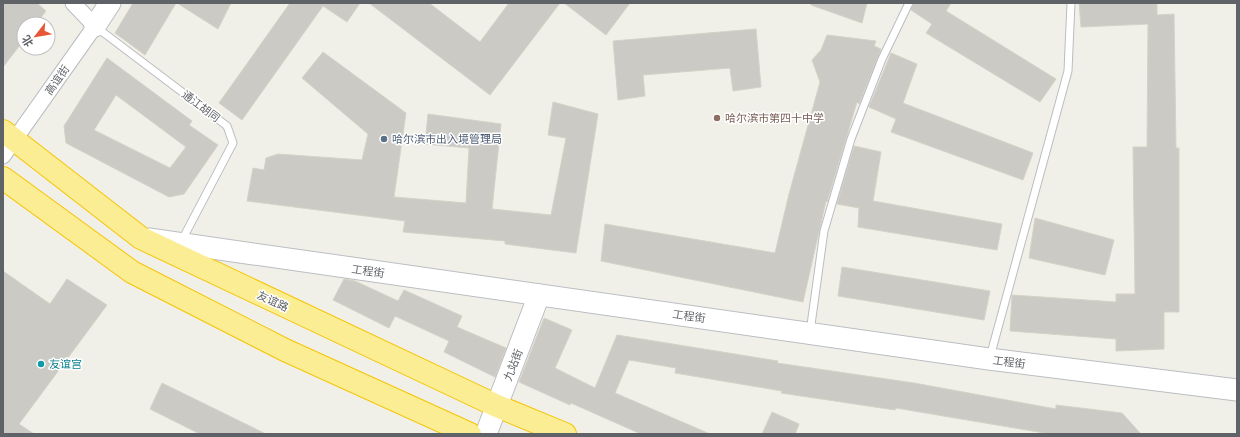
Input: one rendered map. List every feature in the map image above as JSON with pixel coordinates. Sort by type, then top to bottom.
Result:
[{"type":"highway","name":"友谊路","points":[[7,142],[141,238],[497,406],[565,434]]},
{"type":"highway","points":[[3,178],[132,272],[285,350],[470,434]]},
{"type":"street","name":"通江胡同","points":[[73,3],[95,26]]},
{"type":"street","name":"高谊街","points":[[7,142],[95,26],[110,3]]},
{"type":"street","name":"工程街","points":[[141,238],[989,359],[1237,390]]},
{"type":"street","name":"九站街","points":[[486,434],[539,295]]},
{"type":"lane","points":[[810,334],[824,232],[851,139],[882,59],[909,3]]},
{"type":"lane","points":[[989,359],[1068,71],[1071,3]]},
{"type":"lane","name":"通江胡同","points":[[95,26],[227,126],[233,143],[180,244]]},
{"type":"building","points":[[3,3],[37,3],[46,11],[42,16],[16,16],[16,50],[3,67]]},
{"type":"building","points":[[133,3],[176,3],[145,55],[115,33]]},
{"type":"building","points":[[177,3],[231,3],[218,29]]},
{"type":"building","points":[[290,3],[360,3],[347,22],[323,6],[242,120],[219,103]]},
{"type":"building","points":[[369,3],[429,3],[480,42],[509,3],[560,3],[490,95]]},
{"type":"building","points":[[564,3],[630,3],[606,35]]},
{"type":"building","points":[[811,3],[867,3],[862,23],[811,5]]},
{"type":"building","points":[[914,3],[951,3],[946,11],[1056,79],[1040,102],[926,33],[932,24],[911,10]]},
{"type":"building","points":[[1079,3],[1157,3],[1157,15],[1174,14],[1176,148],[1179,148],[1179,312],[1164,312],[1164,349],[1116,351],[1116,339],[1010,331],[1012,295],[1116,302],[1116,294],[1135,294],[1133,147],[1147,147],[1148,24],[1081,27]]},
{"type":"building","points":[[756,29],[761,87],[733,91],[730,68],[643,75],[645,96],[618,100],[613,41]]},
{"type":"building","points":[[827,35],[876,41],[874,46],[881,49],[859,104],[857,102],[827,202],[826,201],[803,302],[601,261],[605,224],[775,253],[789,194],[820,82],[812,60],[821,50]]},
{"type":"building","points":[[323,52],[406,113],[394,197],[466,203],[469,148],[425,144],[428,114],[501,124],[492,209],[551,215],[566,138],[548,135],[553,102],[598,114],[576,253],[505,244],[505,241],[403,232],[405,221],[247,201],[253,168],[264,170],[266,158],[278,154],[362,160],[368,134],[302,78]]},
{"type":"building","points":[[891,53],[917,64],[903,103],[1033,153],[1023,180],[891,132],[896,119],[869,107]]},
{"type":"building","points":[[107,58],[192,121],[189,125],[218,145],[184,194],[169,197],[66,143],[64,126]],"holes":[[[116,95],[186,147],[170,168],[94,130]]]},
{"type":"building","points":[[854,146],[881,152],[873,201],[1002,224],[997,250],[858,227],[859,208],[837,204]]},
{"type":"building","points":[[1035,218],[1114,240],[1105,275],[1029,258]]},
{"type":"building","points":[[842,267],[990,291],[984,320],[838,296]]},
{"type":"building","name":"友谊宫","points":[[3,271],[50,304],[67,279],[107,305],[19,424],[34,434],[3,434]]},
{"type":"building","points":[[344,279],[355,281],[398,301],[404,290],[462,316],[457,327],[506,348],[495,377],[444,352],[449,341],[395,316],[389,328],[333,300]]},
{"type":"building","points":[[544,318],[572,330],[555,368],[595,388],[617,335],[778,361],[777,363],[914,383],[1056,409],[1056,405],[1122,413],[1141,434],[1050,434],[896,408],[895,410],[781,393],[782,391],[675,373],[676,368],[629,360],[615,393],[710,434],[641,434],[519,382]]},
{"type":"building","points":[[162,383],[266,434],[200,434],[150,409]]},
{"type":"building","points":[[772,412],[799,424],[795,434],[762,434]]},
{"type":"place","name":"哈尔滨市第四十中学","points":[[717,118]]},
{"type":"place","name":"哈尔滨市出入境管理局","points":[[384,139]]},
{"type":"place","name":"友谊宫","points":[[41,364]]}]
